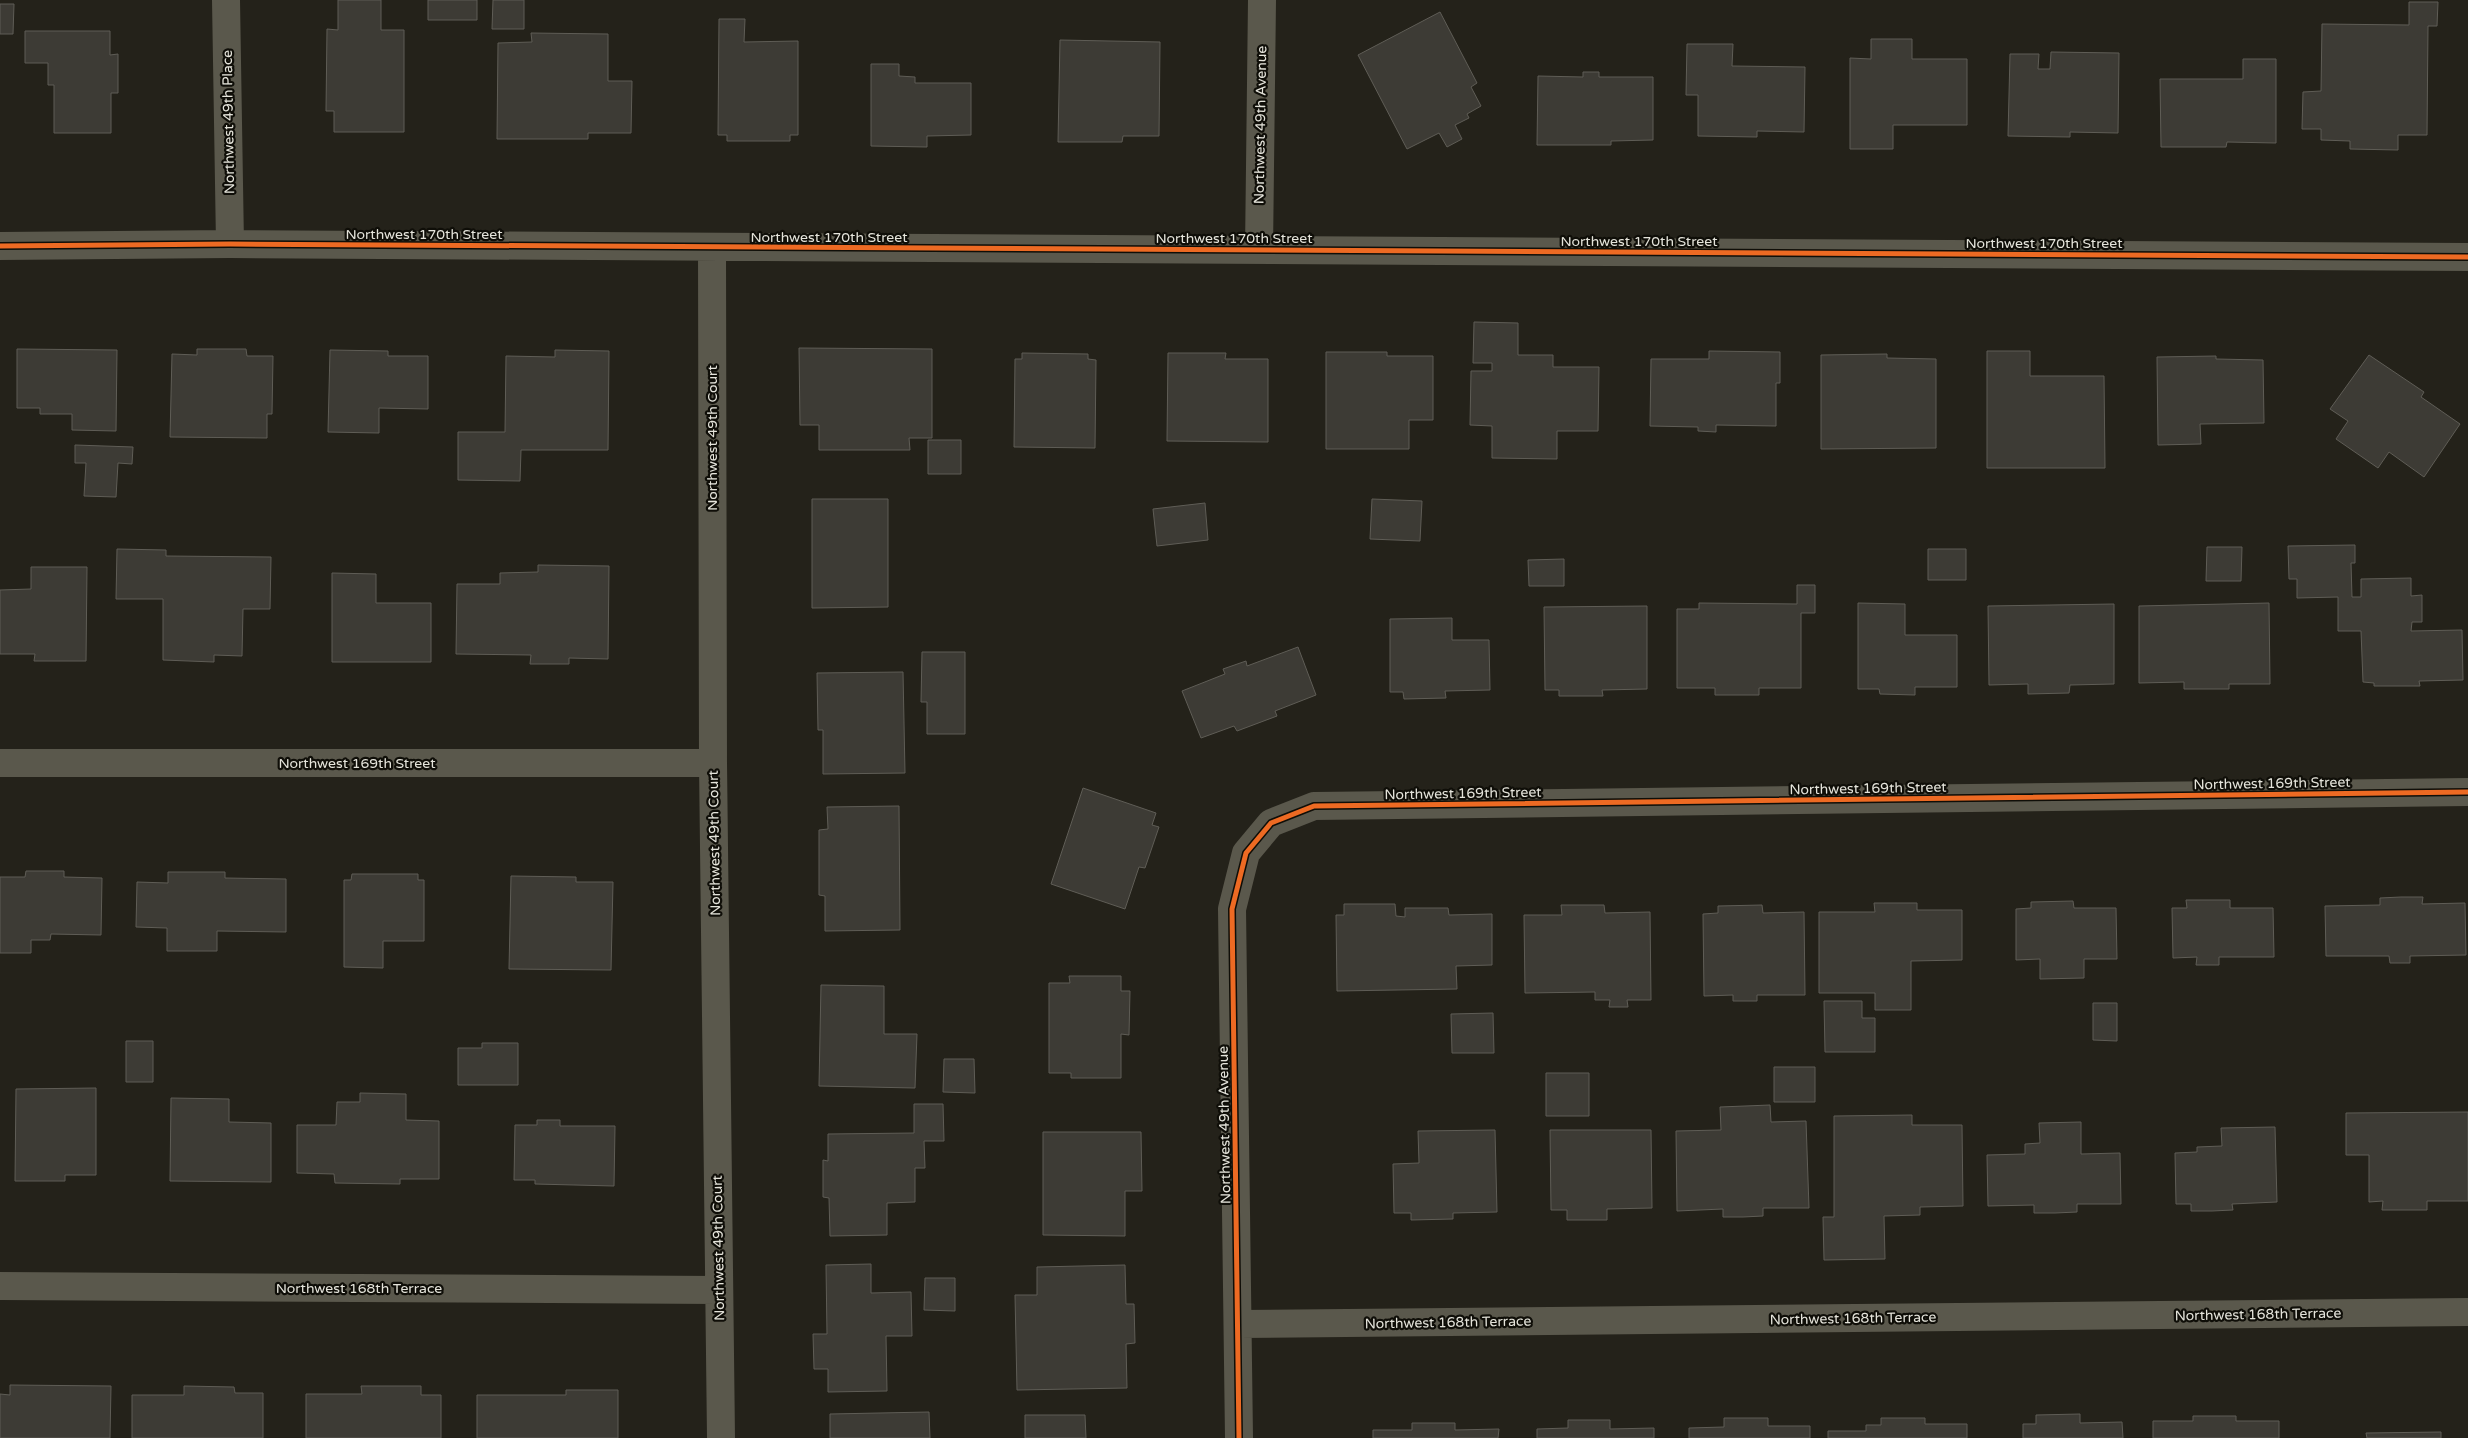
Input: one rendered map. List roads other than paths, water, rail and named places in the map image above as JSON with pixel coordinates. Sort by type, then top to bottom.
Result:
[{"type":"street","name":"Northwest 49th Place","points":[[226,0],[230,244]]},
{"type":"street","name":"Northwest 49th Avenue","points":[[1259,250],[1262,0]]},
{"type":"street","name":"Northwest 170th Street","points":[[0,246],[230,244],[2468,257]]},
{"type":"street","name":"Northwest 49th Court","points":[[712,247],[713,763],[720,1438]]},
{"type":"street","name":"Northwest 169th Street","points":[[0,763],[713,763]]},
{"type":"street","name":"Northwest 169th Street","points":[[1271,823],[1314,806],[2468,792]]},
{"type":"street","name":"Northwest 49th Avenue","points":[[1239,1438],[1239,1324],[1232,909],[1246,853],[1271,823]]},
{"type":"street","name":"Northwest 168th Terrace","points":[[0,1286],[718,1290]]},
{"type":"street","name":"Northwest 168th Terrace","points":[[1239,1324],[2468,1312]]}]
